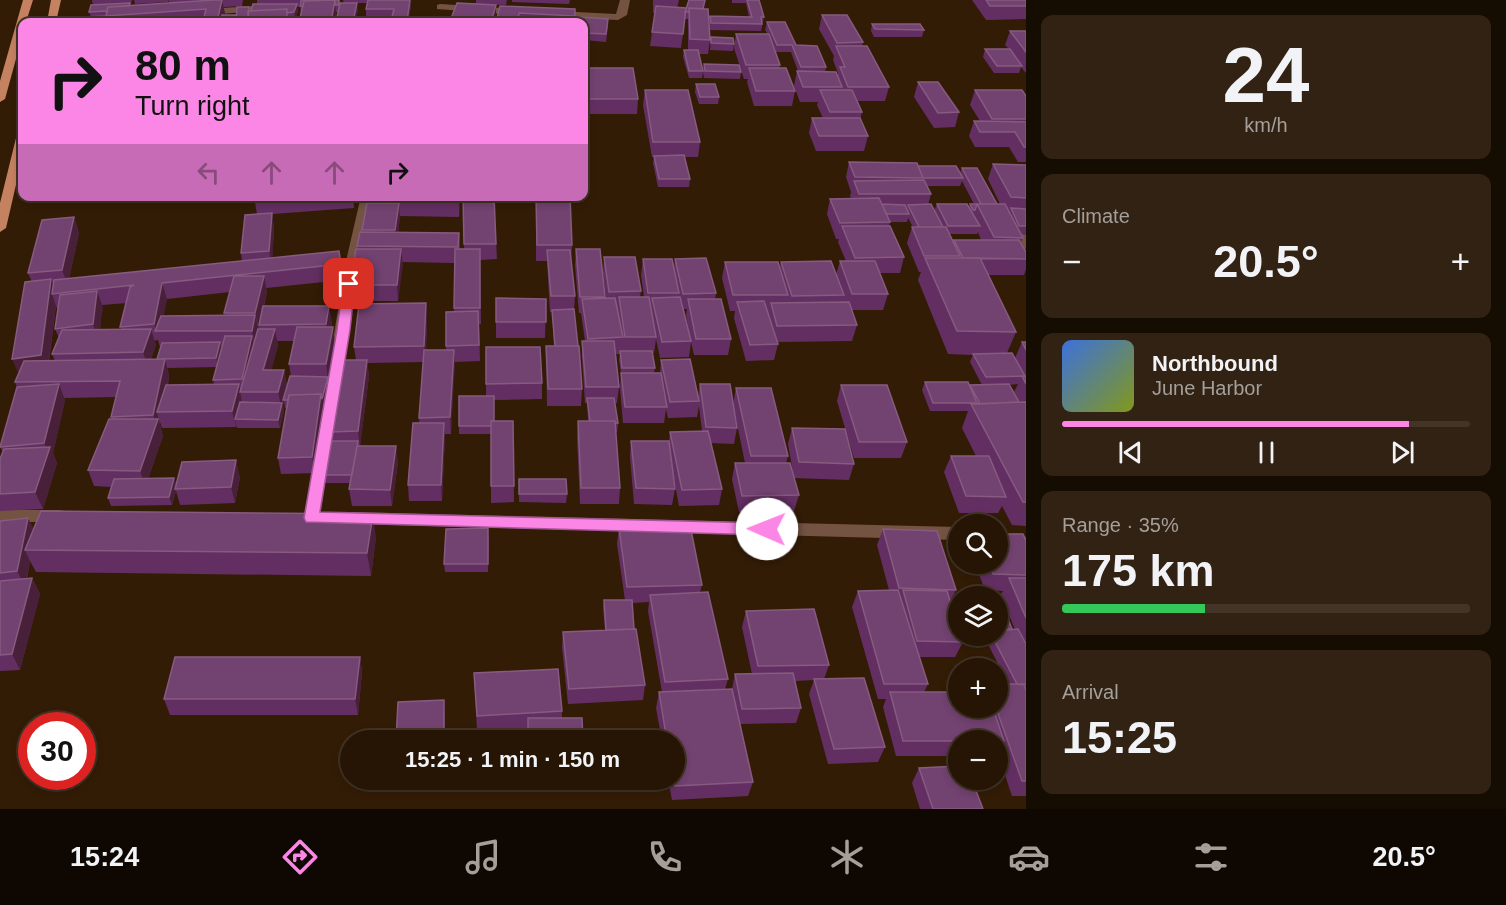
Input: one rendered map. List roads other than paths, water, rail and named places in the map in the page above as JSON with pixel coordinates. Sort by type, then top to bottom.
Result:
[{"type":"main road","points":[[22,18],[28,0]]},
{"type":"main road","points":[[52,18],[56,0]]},
{"type":"main road","points":[[0,99],[4,74],[18,31]]},
{"type":"main road","points":[[0,228],[18,154]]},
{"type":"street","points":[[543,13],[618,17],[622,15],[625,0]]},
{"type":"street","points":[[440,7],[532,12]]},
{"type":"street","points":[[198,13],[255,9]]},
{"type":"street","points":[[365,201],[352,261],[318,518],[948,534]]},
{"type":"street","points":[[0,516],[72,516]]}]
